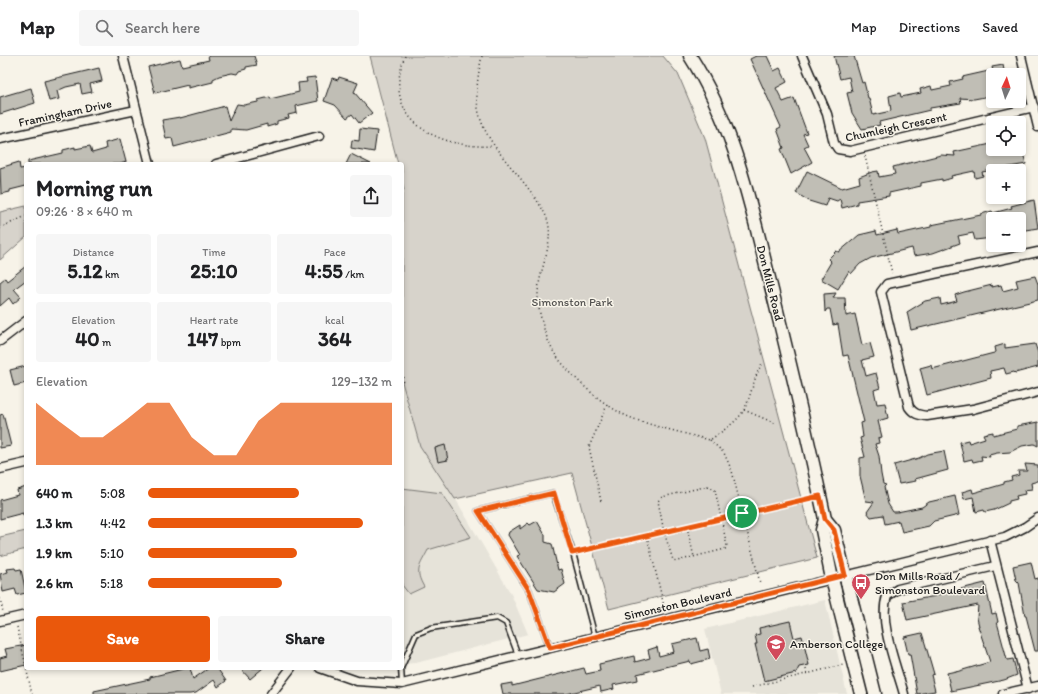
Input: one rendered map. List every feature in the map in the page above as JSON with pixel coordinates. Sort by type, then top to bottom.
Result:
[{"type":"main road","name":"Don Mills Road","points":[[690,56],[716,103],[736,151],[782,331],[825,519],[834,530],[876,694]]},
{"type":"main road","name":"Don Mills Road","points":[[825,519],[822,530],[832,579],[861,694]]},
{"type":"street","points":[[123,56],[149,162]]},
{"type":"street","name":"Chumleigh Crescent","points":[[802,56],[826,114],[831,134],[838,149],[850,152],[1034,106]]},
{"type":"street","points":[[1021,56],[1038,127]]},
{"type":"street","name":"Framingham Drive","points":[[0,139],[136,110]]},
{"type":"street","points":[[223,162],[319,136]]},
{"type":"street","points":[[1038,252],[888,284],[881,292],[909,407],[912,412],[920,416],[927,416],[973,408],[1038,392]]},
{"type":"street","points":[[0,341],[24,323]]},
{"type":"street","points":[[0,469],[24,463]]},
{"type":"street","name":"Simonston Boulevard","points":[[326,670],[357,681],[402,684],[1005,537],[1025,528],[1038,518]]},
{"type":"street","points":[[990,540],[995,566],[1028,689]]},
{"type":"street","points":[[904,694],[889,640],[884,611],[887,596],[898,589],[995,566]]},
{"type":"street","points":[[2,620],[24,615]]},
{"type":"street","points":[[271,694],[289,670]]},
{"type":"street","points":[[402,684],[402,694]]},
{"type":"street","points":[[1003,694],[1038,686]]},
{"type":"lane","points":[[550,648],[529,590],[478,511],[554,493],[595,636]]},
{"type":"lane","points":[[404,662],[416,634],[431,628],[497,618],[506,623],[518,655]]},
{"type":"lane","points":[[402,670],[402,684]]},
{"type":"path","points":[[405,56],[399,77],[399,89],[404,108],[417,124],[442,140],[468,145],[494,146]]},
{"type":"path","points":[[482,56],[477,86],[478,108],[483,128],[494,146],[538,200],[549,224],[547,248],[538,296],[543,326],[556,356],[589,390],[607,405],[628,417],[710,440],[724,452],[732,471],[760,583]]},
{"type":"path","points":[[863,148],[895,283]]},
{"type":"path","points":[[0,228],[24,217]]},
{"type":"path","points":[[710,440],[732,424],[744,410],[758,369],[763,362]]},
{"type":"path","points":[[600,501],[589,447],[607,405]]},
{"type":"path","points":[[744,410],[777,424]]},
{"type":"path","points":[[708,486],[715,490],[721,519],[727,546],[725,549],[677,561],[673,560],[664,532],[658,501],[662,497],[708,486]]},
{"type":"path","points":[[572,553],[820,496]]},
{"type":"path","points":[[687,527],[694,557]]},
{"type":"path","points":[[647,536],[664,606]]},
{"type":"path","points":[[0,598],[2,620]]},
{"type":"path","points":[[14,617],[24,660]]},
{"type":"path","points":[[752,687],[846,665]]},
{"type":"path","points":[[806,669],[807,674]]},
{"type":"path","points":[[26,670],[32,694]]},
{"type":"shaded area","points":[[404,389],[420,446],[451,491],[511,594],[528,634],[416,663],[404,664]]},
{"type":"shaded area","name":"Amberson College","points":[[825,600],[847,694],[721,694],[705,629]]},
{"type":"green space","name":"Simonston Park","points":[[370,56],[663,56],[678,74],[705,138],[817,558],[609,609],[572,473],[455,499],[420,446],[404,389],[404,162],[397,162]]},
{"type":"green space","points":[[24,206],[24,239],[0,260],[0,212]]},
{"type":"green space","points":[[404,488],[442,493],[471,537],[428,550],[419,568],[419,576],[424,587],[409,594],[404,588]]},
{"type":"green space","points":[[24,531],[24,550],[0,556],[0,537]]},
{"type":"building","points":[[208,56],[254,56],[257,65],[246,67],[246,69],[239,71],[237,74],[232,73],[219,76],[213,79],[213,82],[188,88],[188,85],[155,93],[148,67],[180,59],[182,66],[209,60]]},
{"type":"building","points":[[756,56],[767,56],[774,71],[780,68],[787,82],[776,88],[783,102],[794,98],[807,133],[803,134],[808,145],[804,147],[812,162],[791,174],[781,149],[784,148],[777,129],[781,127],[750,59]]},
{"type":"building","points":[[834,56],[854,56],[862,83],[864,82],[873,115],[891,111],[889,96],[900,93],[901,97],[921,93],[920,89],[931,86],[932,90],[951,86],[950,82],[963,79],[962,77],[986,72],[986,97],[974,99],[960,98],[961,103],[930,108],[930,110],[879,122],[880,125],[862,129],[852,113],[847,93],[852,92],[849,77],[840,79]]},
{"type":"building","points":[[1003,65],[1004,68],[992,68]]},
{"type":"building","points":[[99,68],[102,81],[90,84],[92,92],[82,94],[80,84],[66,87],[57,91],[59,99],[49,101],[44,81]]},
{"type":"building","points":[[315,77],[318,101],[296,106],[297,113],[288,115],[289,118],[277,121],[277,124],[267,127],[267,124],[246,130],[231,129],[231,132],[174,147],[172,138],[166,139],[162,120],[180,118],[225,106],[229,121],[237,104],[244,105],[258,102],[258,100],[270,97],[270,99],[299,92],[298,83],[307,82],[306,78]]},
{"type":"building","points":[[339,77],[358,83],[354,92],[372,113],[359,123],[352,114],[347,118],[335,105],[324,101],[332,78],[338,80]]},
{"type":"building","points":[[31,88],[35,103],[0,114],[0,97]]},
{"type":"building","points":[[360,129],[377,131],[374,152],[351,148],[352,140],[359,141]]},
{"type":"building","points":[[120,139],[126,162],[28,162],[63,153],[63,150],[75,147],[75,149],[90,146],[92,153],[106,149],[105,143]]},
{"type":"building","points":[[986,145],[986,156],[1024,156],[1026,164],[986,164],[986,171],[982,172],[983,176],[975,178],[974,171],[951,176],[952,178],[942,181],[942,179],[921,183],[921,186],[889,193],[889,196],[857,201],[857,204],[842,208],[840,199],[837,201],[828,198],[825,206],[809,201],[796,193],[807,171],[842,188],[860,183],[859,177],[872,172],[878,171],[879,177],[895,174],[893,167],[941,155],[955,156],[954,152]]},
{"type":"building","points":[[351,154],[367,162],[347,162]]},
{"type":"building","points":[[19,162],[20,169],[24,168],[24,186],[1,194],[0,168]]},
{"type":"building","points":[[1034,200],[1038,228],[1026,230],[1026,212],[997,212],[1012,208],[1011,206],[1026,204],[1026,202]]},
{"type":"building","points":[[986,213],[986,239],[975,240],[973,233],[958,236],[960,243],[933,253],[914,256],[912,248],[871,258],[860,264],[851,274],[849,271],[838,289],[821,279],[831,262],[828,259],[836,251],[839,252],[859,235],[876,231],[877,235],[897,230],[898,234]]},
{"type":"building","points":[[24,268],[24,282],[14,289],[21,297],[13,304],[9,298],[0,306],[0,282],[5,278],[7,281]]},
{"type":"building","points":[[1035,276],[1038,284],[1038,300],[911,330],[907,312],[925,301],[940,298],[941,305],[957,301],[955,295],[992,285],[992,287],[1001,285],[1003,291],[1018,287],[1016,280]]},
{"type":"building","points":[[836,293],[833,298],[845,298],[846,316],[855,314],[862,345],[870,343],[874,357],[862,360],[866,376],[876,373],[880,388],[874,390],[877,404],[885,403],[888,418],[878,421],[882,437],[878,438],[879,443],[875,444],[879,456],[883,484],[886,485],[884,487],[888,504],[893,512],[897,512],[922,507],[929,502],[955,496],[959,515],[934,521],[929,526],[902,532],[899,521],[885,524],[883,515],[871,517],[867,512],[874,502],[866,501],[860,476],[860,458],[865,457],[860,438],[863,437],[861,423],[864,422],[848,355],[843,356],[838,324],[833,325],[830,309],[827,309],[825,312],[824,294]]},
{"type":"building","points":[[1005,344],[1005,348],[1035,344],[1038,353],[1038,367],[1006,374],[1004,368],[990,371],[991,378],[927,395],[920,368],[931,365],[932,369],[994,353],[996,352],[995,347]]},
{"type":"building","points":[[24,366],[24,384],[14,386],[10,370]]},
{"type":"building","points":[[3,414],[11,446],[0,448],[0,415]]},
{"type":"building","points":[[1038,422],[1038,446],[1034,444],[1022,446],[1010,452],[989,455],[990,457],[981,456],[982,460],[973,462],[972,459],[964,461],[960,442],[968,440],[969,443],[985,438],[983,434],[993,432],[993,435],[1017,429],[1017,426]]},
{"type":"building","points":[[445,445],[448,460],[438,462],[435,448]]},
{"type":"building","points":[[944,451],[948,470],[915,479],[916,481],[899,484],[894,465],[919,458],[927,454]]},
{"type":"building","points":[[1025,464],[1038,465],[1038,481],[1031,483],[1032,489],[1024,490],[1025,494],[1016,496],[1017,499],[1009,501],[1009,503],[994,510],[976,512],[973,497],[964,499],[962,492],[972,489],[973,493],[1004,484],[1004,482],[1012,480],[1011,477],[1019,475],[1018,471],[1027,471]]},
{"type":"building","points":[[24,488],[24,515],[23,513],[0,519],[0,500],[18,495],[17,490]]},
{"type":"building","points":[[537,521],[545,535],[545,542],[552,544],[558,570],[561,569],[565,584],[554,592],[538,589],[517,556],[520,555],[508,535],[509,532],[520,525],[520,529],[528,523],[530,525]]},
{"type":"building","points":[[1031,562],[1035,579],[1038,578],[1038,651],[1035,651],[1025,616],[1019,583],[1016,580],[1013,566]]},
{"type":"building","points":[[7,569],[21,569],[24,583],[24,593],[17,595],[15,589],[3,592],[0,574],[8,572]]},
{"type":"building","points":[[985,583],[992,614],[996,613],[1007,660],[1013,659],[1017,675],[1004,680],[951,691],[947,673],[956,672],[990,662],[978,626],[978,605],[907,620],[903,602],[936,596]]},
{"type":"building","points":[[790,621],[794,638],[802,636],[809,665],[799,667],[796,673],[764,681],[755,644],[757,644],[755,635],[760,634],[759,628]]},
{"type":"building","points":[[922,633],[934,674],[931,675],[935,691],[917,694],[910,654],[908,654],[904,637]]},
{"type":"building","points":[[697,638],[700,651],[708,649],[710,659],[691,664],[690,661],[637,674],[638,680],[613,685],[614,689],[601,692],[600,686],[566,694],[503,694],[501,685],[512,683],[512,686],[584,668],[586,674],[600,671],[599,664],[634,656],[635,662],[650,658],[648,650],[657,647],[659,656],[674,652],[672,644]]},
{"type":"building","points":[[24,645],[24,665],[0,671],[0,658],[7,656],[5,649]]},
{"type":"building","points":[[179,670],[191,670],[193,679],[206,670],[218,670],[226,681],[218,687],[214,680],[196,693],[190,694],[94,694],[94,691],[150,679],[150,677]]},
{"type":"building","points":[[242,670],[261,670],[250,679]]},
{"type":"place","name":"Don Mills Road / Simonston Boulevard","points":[[861,600]]},
{"type":"place","name":"Amberson College","points":[[776,661]]},
{"type":"route","points":[[554,493],[572,553],[742,513],[820,496],[825,519],[834,530],[845,575],[770,595],[550,648],[529,590],[478,511],[554,493]]}]
